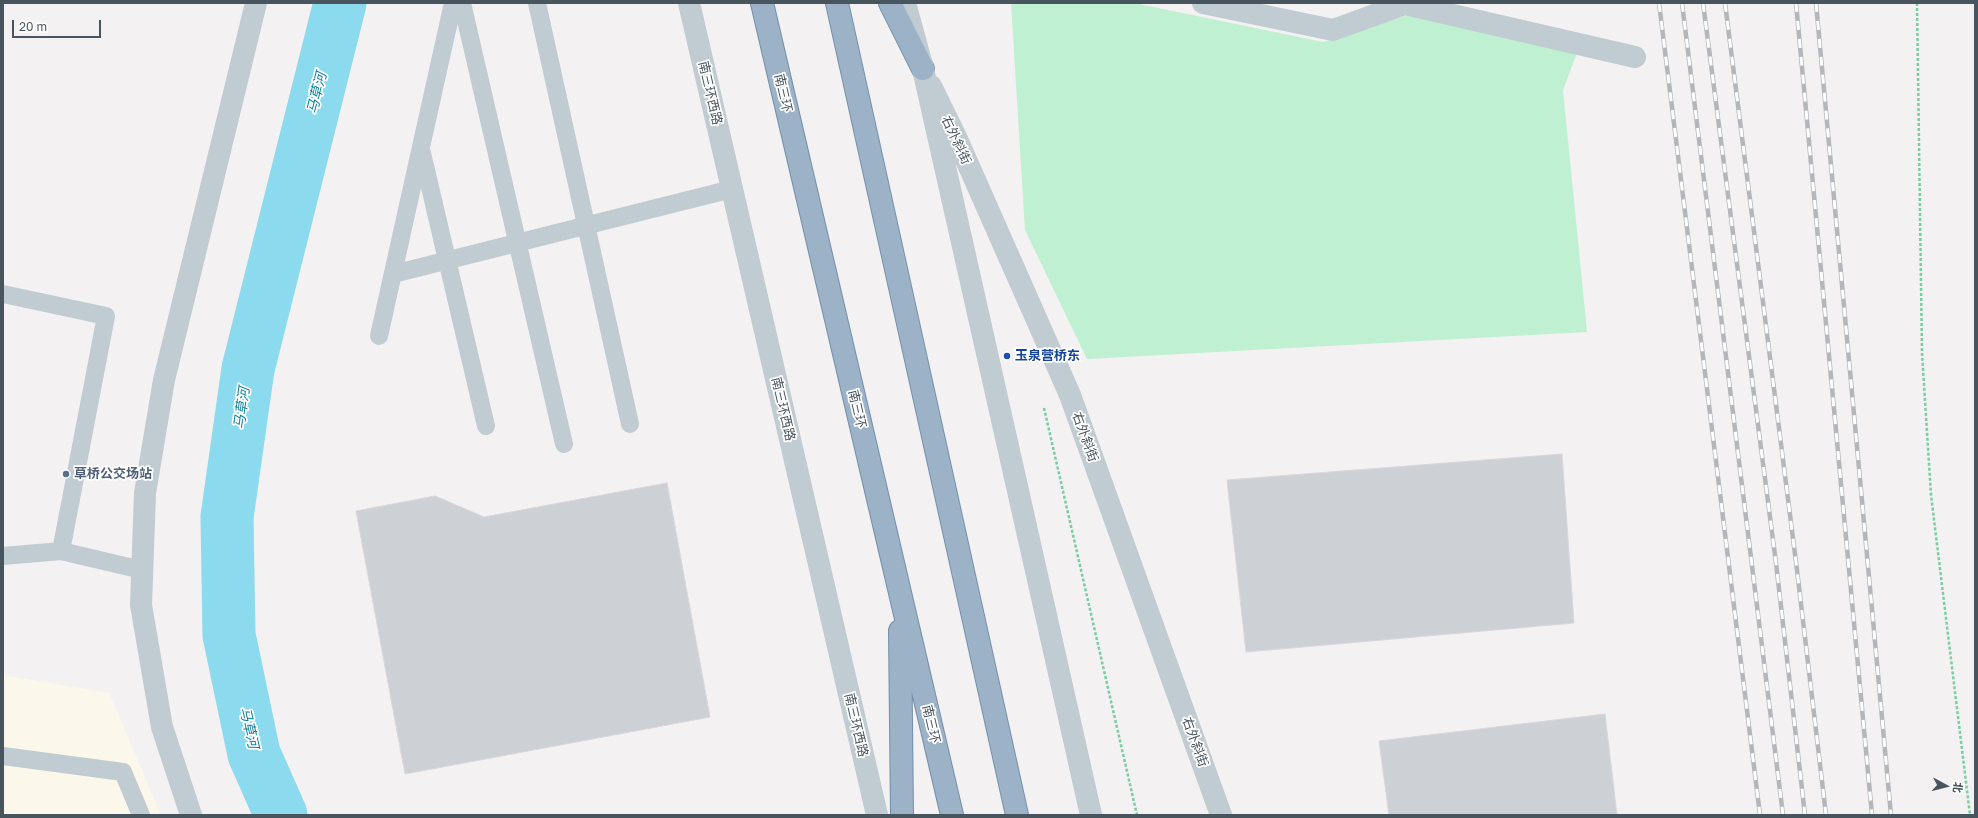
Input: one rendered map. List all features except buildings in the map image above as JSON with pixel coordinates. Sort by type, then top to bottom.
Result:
[{"type":"highway","name":"南三环","points":[[762,3],[952,815]]},
{"type":"highway","points":[[837,3],[1017,815]]},
{"type":"highway","points":[[890,3],[923,69]]},
{"type":"highway","points":[[900,590],[902,815]]},
{"type":"street","points":[[191,815],[162,727],[141,605],[145,493],[164,380],[256,3]]},
{"type":"street","name":"南三环西路","points":[[690,3],[877,815]]},
{"type":"street","points":[[905,3],[923,69],[1091,815]]},
{"type":"street","points":[[1203,3],[1333,30],[1405,4],[1635,57]]},
{"type":"street","name":"右外斜街","points":[[923,69],[956,137],[1070,395],[1221,815]]},
{"type":"lane","points":[[379,336],[453,3]]},
{"type":"lane","points":[[462,3],[564,444]]},
{"type":"lane","points":[[536,3],[630,424]]},
{"type":"lane","points":[[421,148],[486,426]]},
{"type":"lane","points":[[393,274],[732,189]]},
{"type":"lane","points":[[3,294],[106,316],[61,551]]},
{"type":"lane","points":[[3,556],[61,551],[142,570]]},
{"type":"lane","points":[[3,756],[123,772],[141,815]]},
{"type":"path","points":[[1917,3],[1922,353],[1930,487],[1970,815]]},
{"type":"path","points":[[1043,401],[1137,815]]},
{"type":"shaded area","points":[[3,675],[109,693],[161,815],[3,815]]},
{"type":"green space","points":[[1011,3],[1134,3],[1323,42],[1408,15],[1577,53],[1563,90],[1587,332],[1087,359],[1025,230]]},
{"type":"waterway","name":"马草河","points":[[281,815],[254,754],[229,635],[227,517],[248,369],[340,3]]},
{"type":"railway","points":[[1659,3],[1760,815]]},
{"type":"railway","points":[[1682,3],[1783,815]]},
{"type":"railway","points":[[1703,3],[1776,563],[1805,815]]},
{"type":"railway","points":[[1725,3],[1797,570],[1826,815]]},
{"type":"railway","points":[[1796,3],[1872,815]]},
{"type":"railway","points":[[1816,3],[1891,815]]},
{"type":"place","name":"玉泉营桥东","points":[[1007,356]]},
{"type":"place","name":"草桥公交场站","points":[[66,474]]}]
